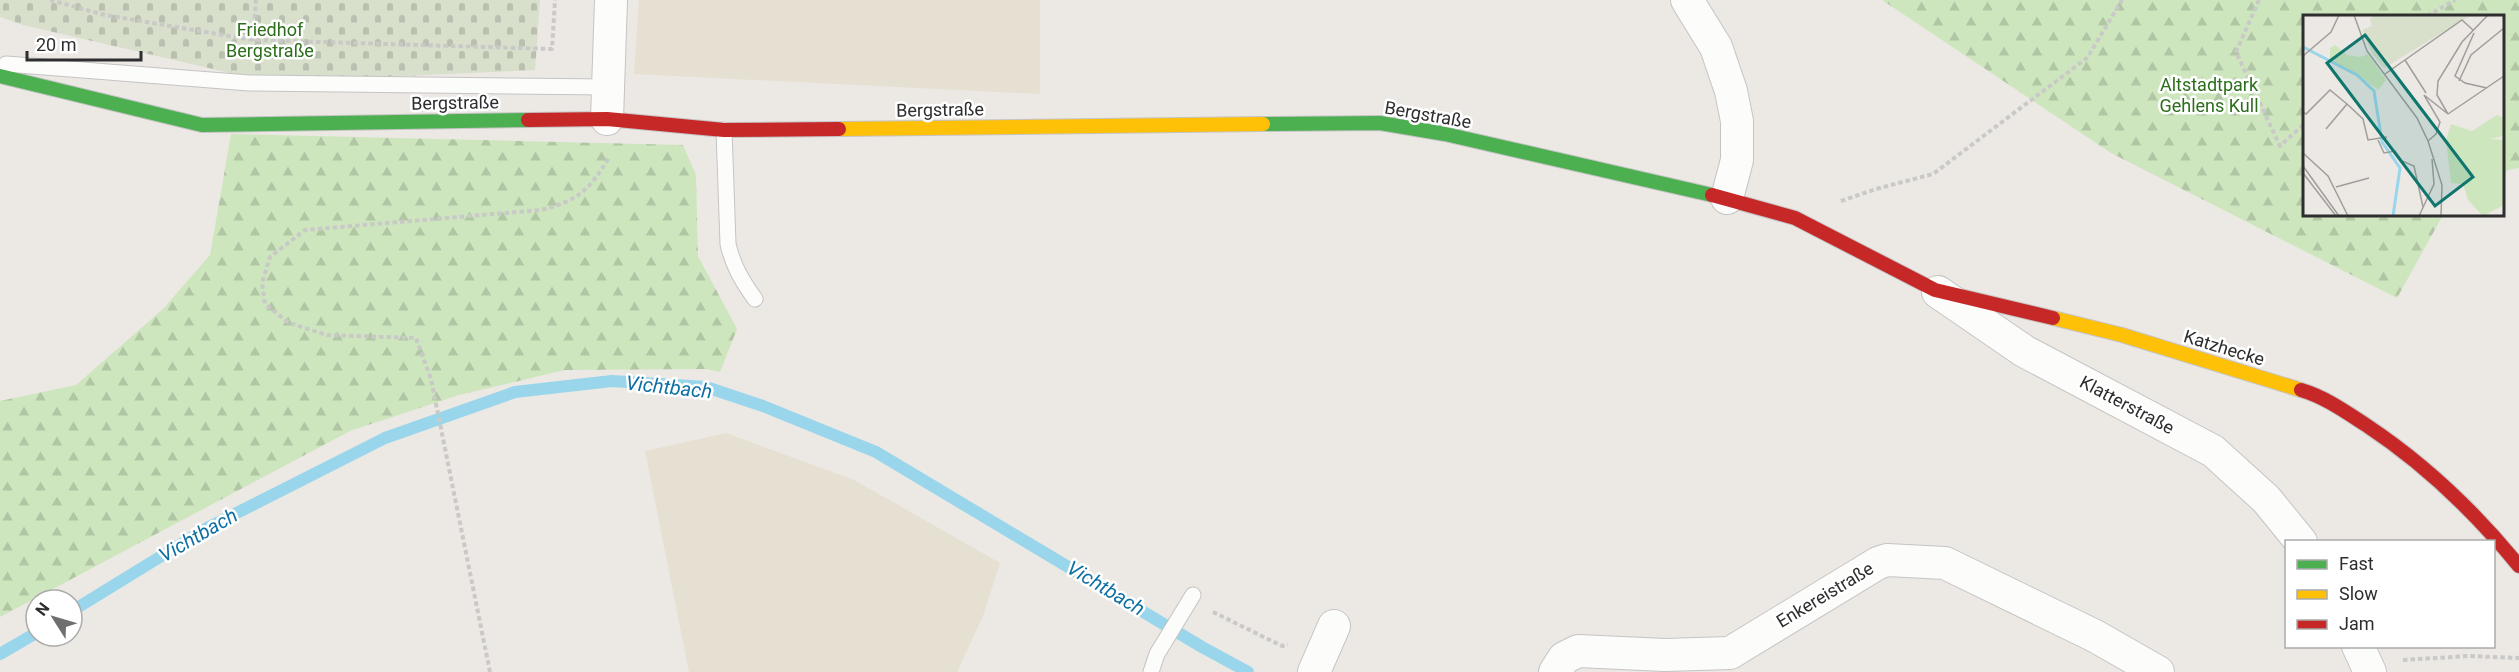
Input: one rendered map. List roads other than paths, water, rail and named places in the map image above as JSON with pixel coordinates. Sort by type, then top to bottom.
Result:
[{"type":"street","points":[[611,0],[608,87],[616,119]]},
{"type":"street","points":[[1687,0],[1716,47],[1731,91],[1737,121],[1737,160],[1727,198]]},
{"type":"street","name":"Bergstraße","points":[[0,76],[202,125],[616,119],[724,130],[1380,123],[1445,134],[1727,198],[1795,219],[1867,255]]},
{"type":"street","name":"Katzhecke","points":[[1867,255],[1935,290],[2122,335],[2312,393],[2341,408],[2422,467],[2477,517],[2519,566]]},
{"type":"street","name":"Klatterstraße","points":[[1935,290],[2024,351],[2213,451],[2266,499],[2299,540]]},
{"type":"street","name":"Enkereistraße","points":[[1555,672],[1564,658],[1578,651],[1665,655],[1730,653],[1878,563],[1887,560],[1945,564],[2095,636],[2158,672]]},
{"type":"street","points":[[1315,670],[1334,626]]},
{"type":"lane","points":[[0,63],[249,83],[608,87]]},
{"type":"lane","points":[[724,130],[728,244],[732,261],[740,278],[755,299]]},
{"type":"lane","points":[[1151,672],[1157,654],[1189,601]]},
{"type":"waterway","name":"Vichtbach","points":[[84,604],[207,528],[385,438],[515,392],[612,381],[706,387],[763,406],[876,452],[1202,647],[1248,672]]},
{"type":"waterway","name":"Vichtbach","points":[[0,654],[24,640]]},
{"type":"park label","name":"Friedhof Bergstraße","points":[[270,40]]},
{"type":"park label","name":"Altstadtpark Gehlens Kull","points":[[2209,95]]}]
